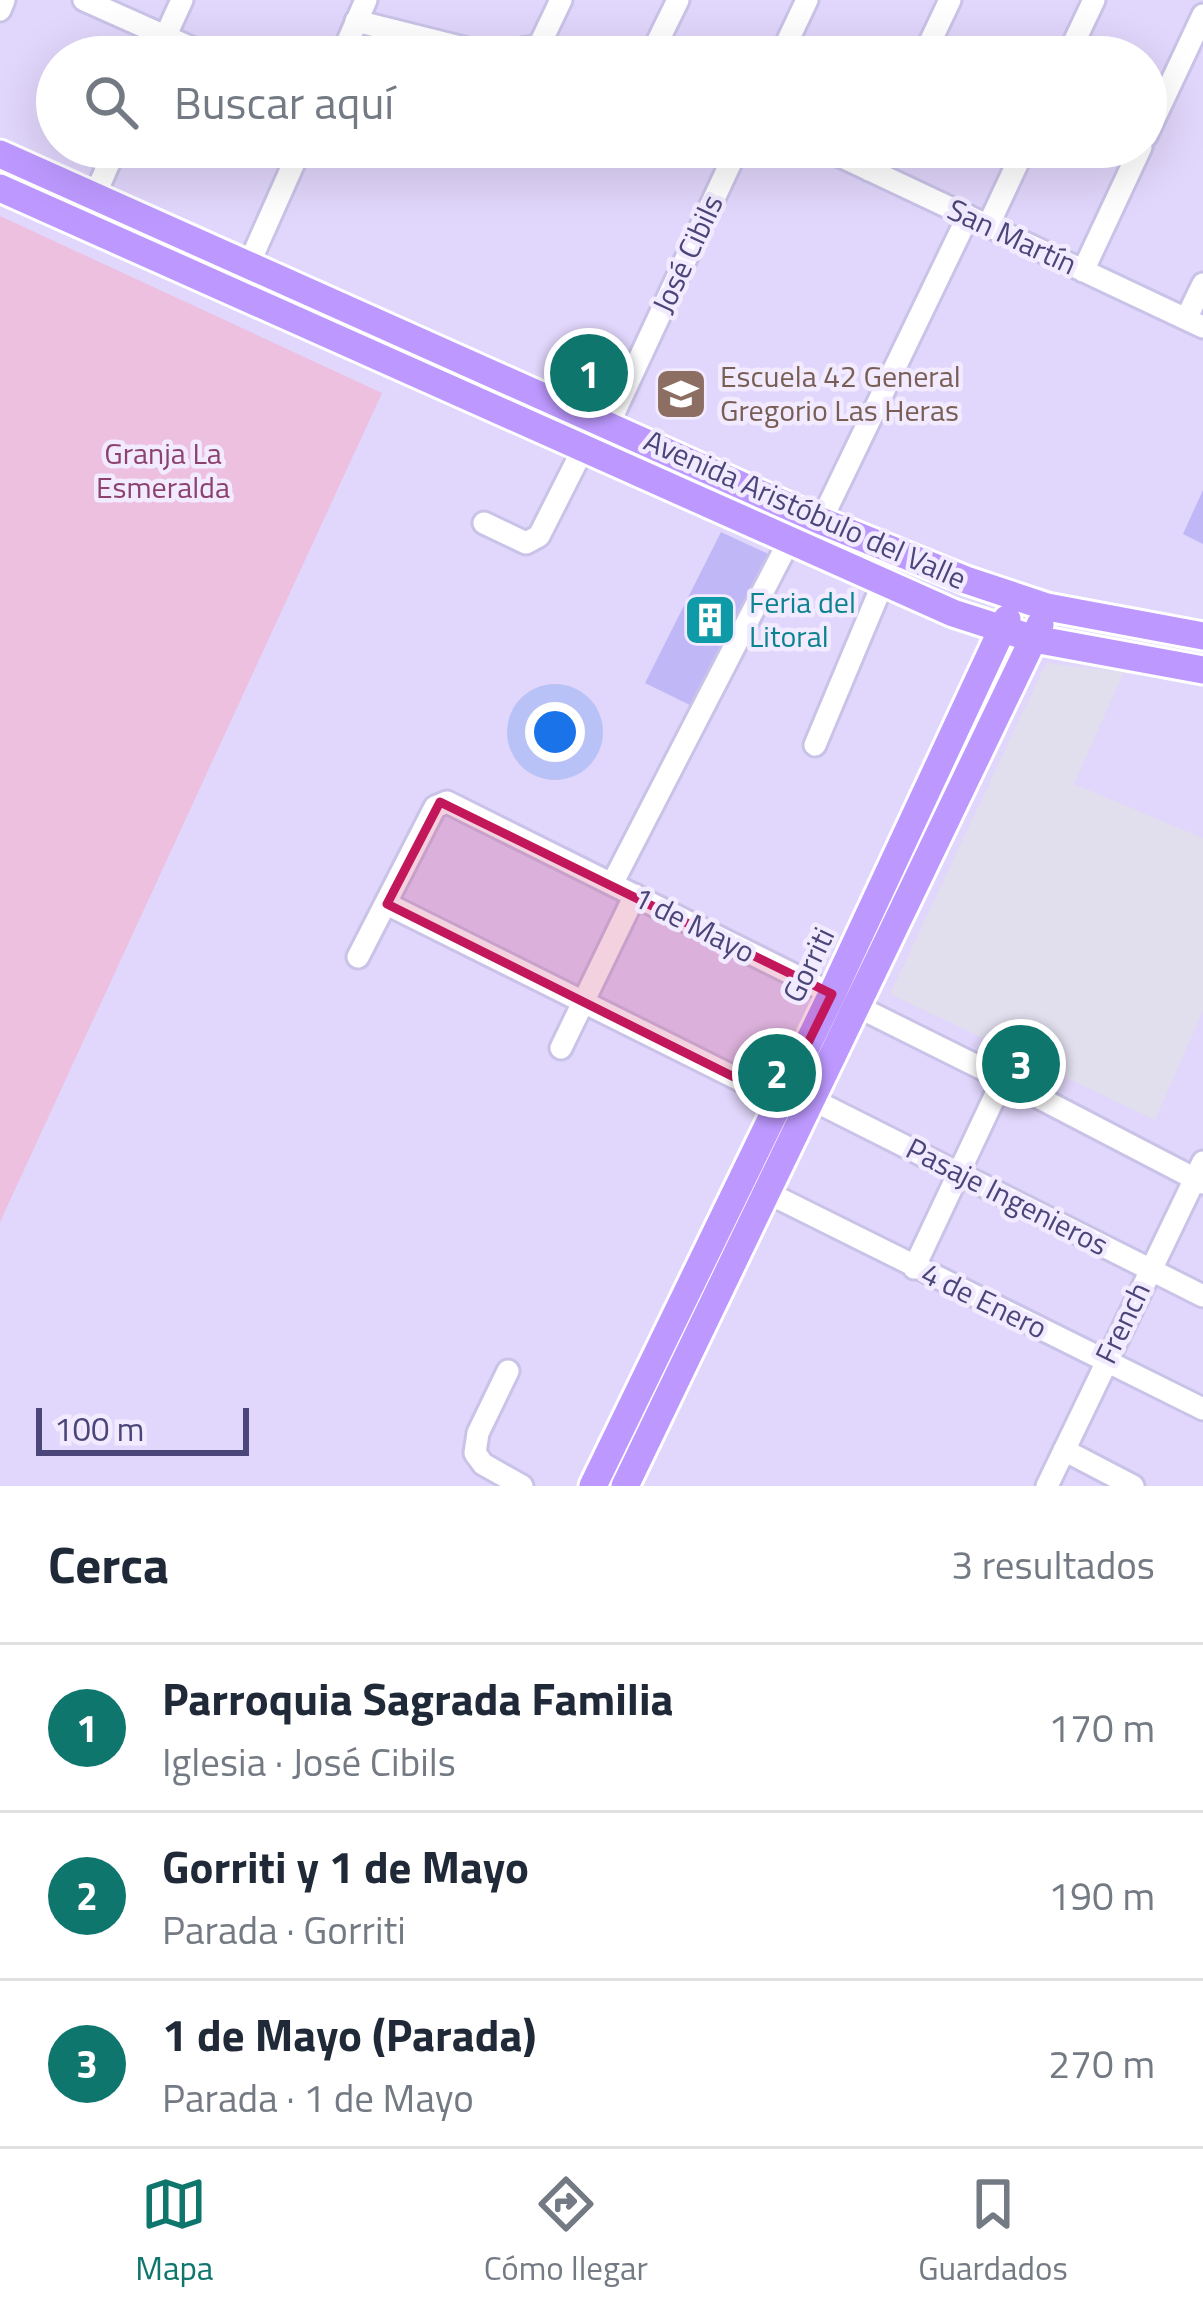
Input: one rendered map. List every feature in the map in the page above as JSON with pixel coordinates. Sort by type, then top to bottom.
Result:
[{"type":"main road","name":"Avenida Aristóbulo del Valle","points":[[0,154],[820,521],[1012,598],[1203,636]]},
{"type":"main road","name":"Avenida Aristóbulo del Valle","points":[[0,188],[883,583],[1004,632],[1203,670]]},
{"type":"main road","name":"Gorriti","points":[[626,1486],[811,1099],[844,1001],[1004,632],[1012,598]]},
{"type":"main road","name":"Gorriti","points":[[592,1486],[780,1100],[844,1001],[1034,640],[1046,607]]},
{"type":"street","points":[[0,10],[4,0]]},
{"type":"street","points":[[84,0],[165,35],[182,0]]},
{"type":"street","points":[[544,36],[561,0]]},
{"type":"street","points":[[660,36],[678,0]]},
{"type":"street","points":[[790,36],[807,0]]},
{"type":"street","points":[[933,36],[950,0]]},
{"type":"street","points":[[1077,36],[1094,0]]},
{"type":"street","points":[[348,36],[360,6],[437,36]]},
{"type":"street","points":[[1167,91],[1203,15]]},
{"type":"street","points":[[95,195],[107,168]]},
{"type":"street","points":[[236,293],[292,168]]},
{"type":"street","name":"José Cibils","points":[[608,426],[728,168]]},
{"type":"street","name":"San Martín","points":[[865,168],[1195,323]]},
{"type":"street","points":[[612,884],[798,545],[820,521],[978,221],[1012,168]]},
{"type":"street","points":[[1083,271],[1131,168]]},
{"type":"street","points":[[1195,323],[1203,284]]},
{"type":"street","points":[[484,523],[532,542],[584,447]]},
{"type":"street","points":[[815,745],[883,583]]},
{"type":"street","name":"1 de Mayo","points":[[387,904],[440,802],[447,802],[1200,1175]]},
{"type":"street","points":[[561,1048],[635,895]]},
{"type":"street","points":[[358,957],[387,904],[780,1100]]},
{"type":"street","points":[[914,1268],[1004,1079]]},
{"type":"street","name":"Pasaje Ingenieros","points":[[811,1099],[1203,1296]]},
{"type":"street","name":"French","points":[[1046,1486],[1200,1175]]},
{"type":"street","name":"4 de Enero","points":[[766,1192],[1203,1409]]},
{"type":"street","points":[[508,1372],[478,1432],[475,1453],[483,1464],[522,1486]]},
{"type":"street","points":[[1064,1450],[1133,1486]]},
{"type":"highlighted area","points":[[440,802],[832,994],[780,1100],[387,904]]},
{"type":"shaded area","points":[[0,0],[1203,0],[1203,1486],[0,1486]]},
{"type":"shaded area","points":[[1046,663],[1124,672],[1074,784],[1203,838],[1203,1011],[1155,1120],[890,994]]},
{"type":"green space","name":"Granja La Esmeralda","points":[[0,216],[382,393],[0,1222]]},
{"type":"building","points":[[1203,490],[1203,544],[1183,534]]},
{"type":"building","name":"Feria del Litoral","points":[[721,532],[775,557],[698,709],[645,683]]},
{"type":"place","name":"Parroquia Sagrada Familia","points":[[589,373]]},
{"type":"place","name":"Escuela 42 General Gregorio Las Heras","points":[[681,394]]},
{"type":"place","name":"Feria del Litoral","points":[[710,620]]},
{"type":"place","name":"1 de Mayo (Parada)","points":[[1021,1064]]},
{"type":"place","name":"Gorriti y 1 de Mayo","points":[[777,1073]]}]
